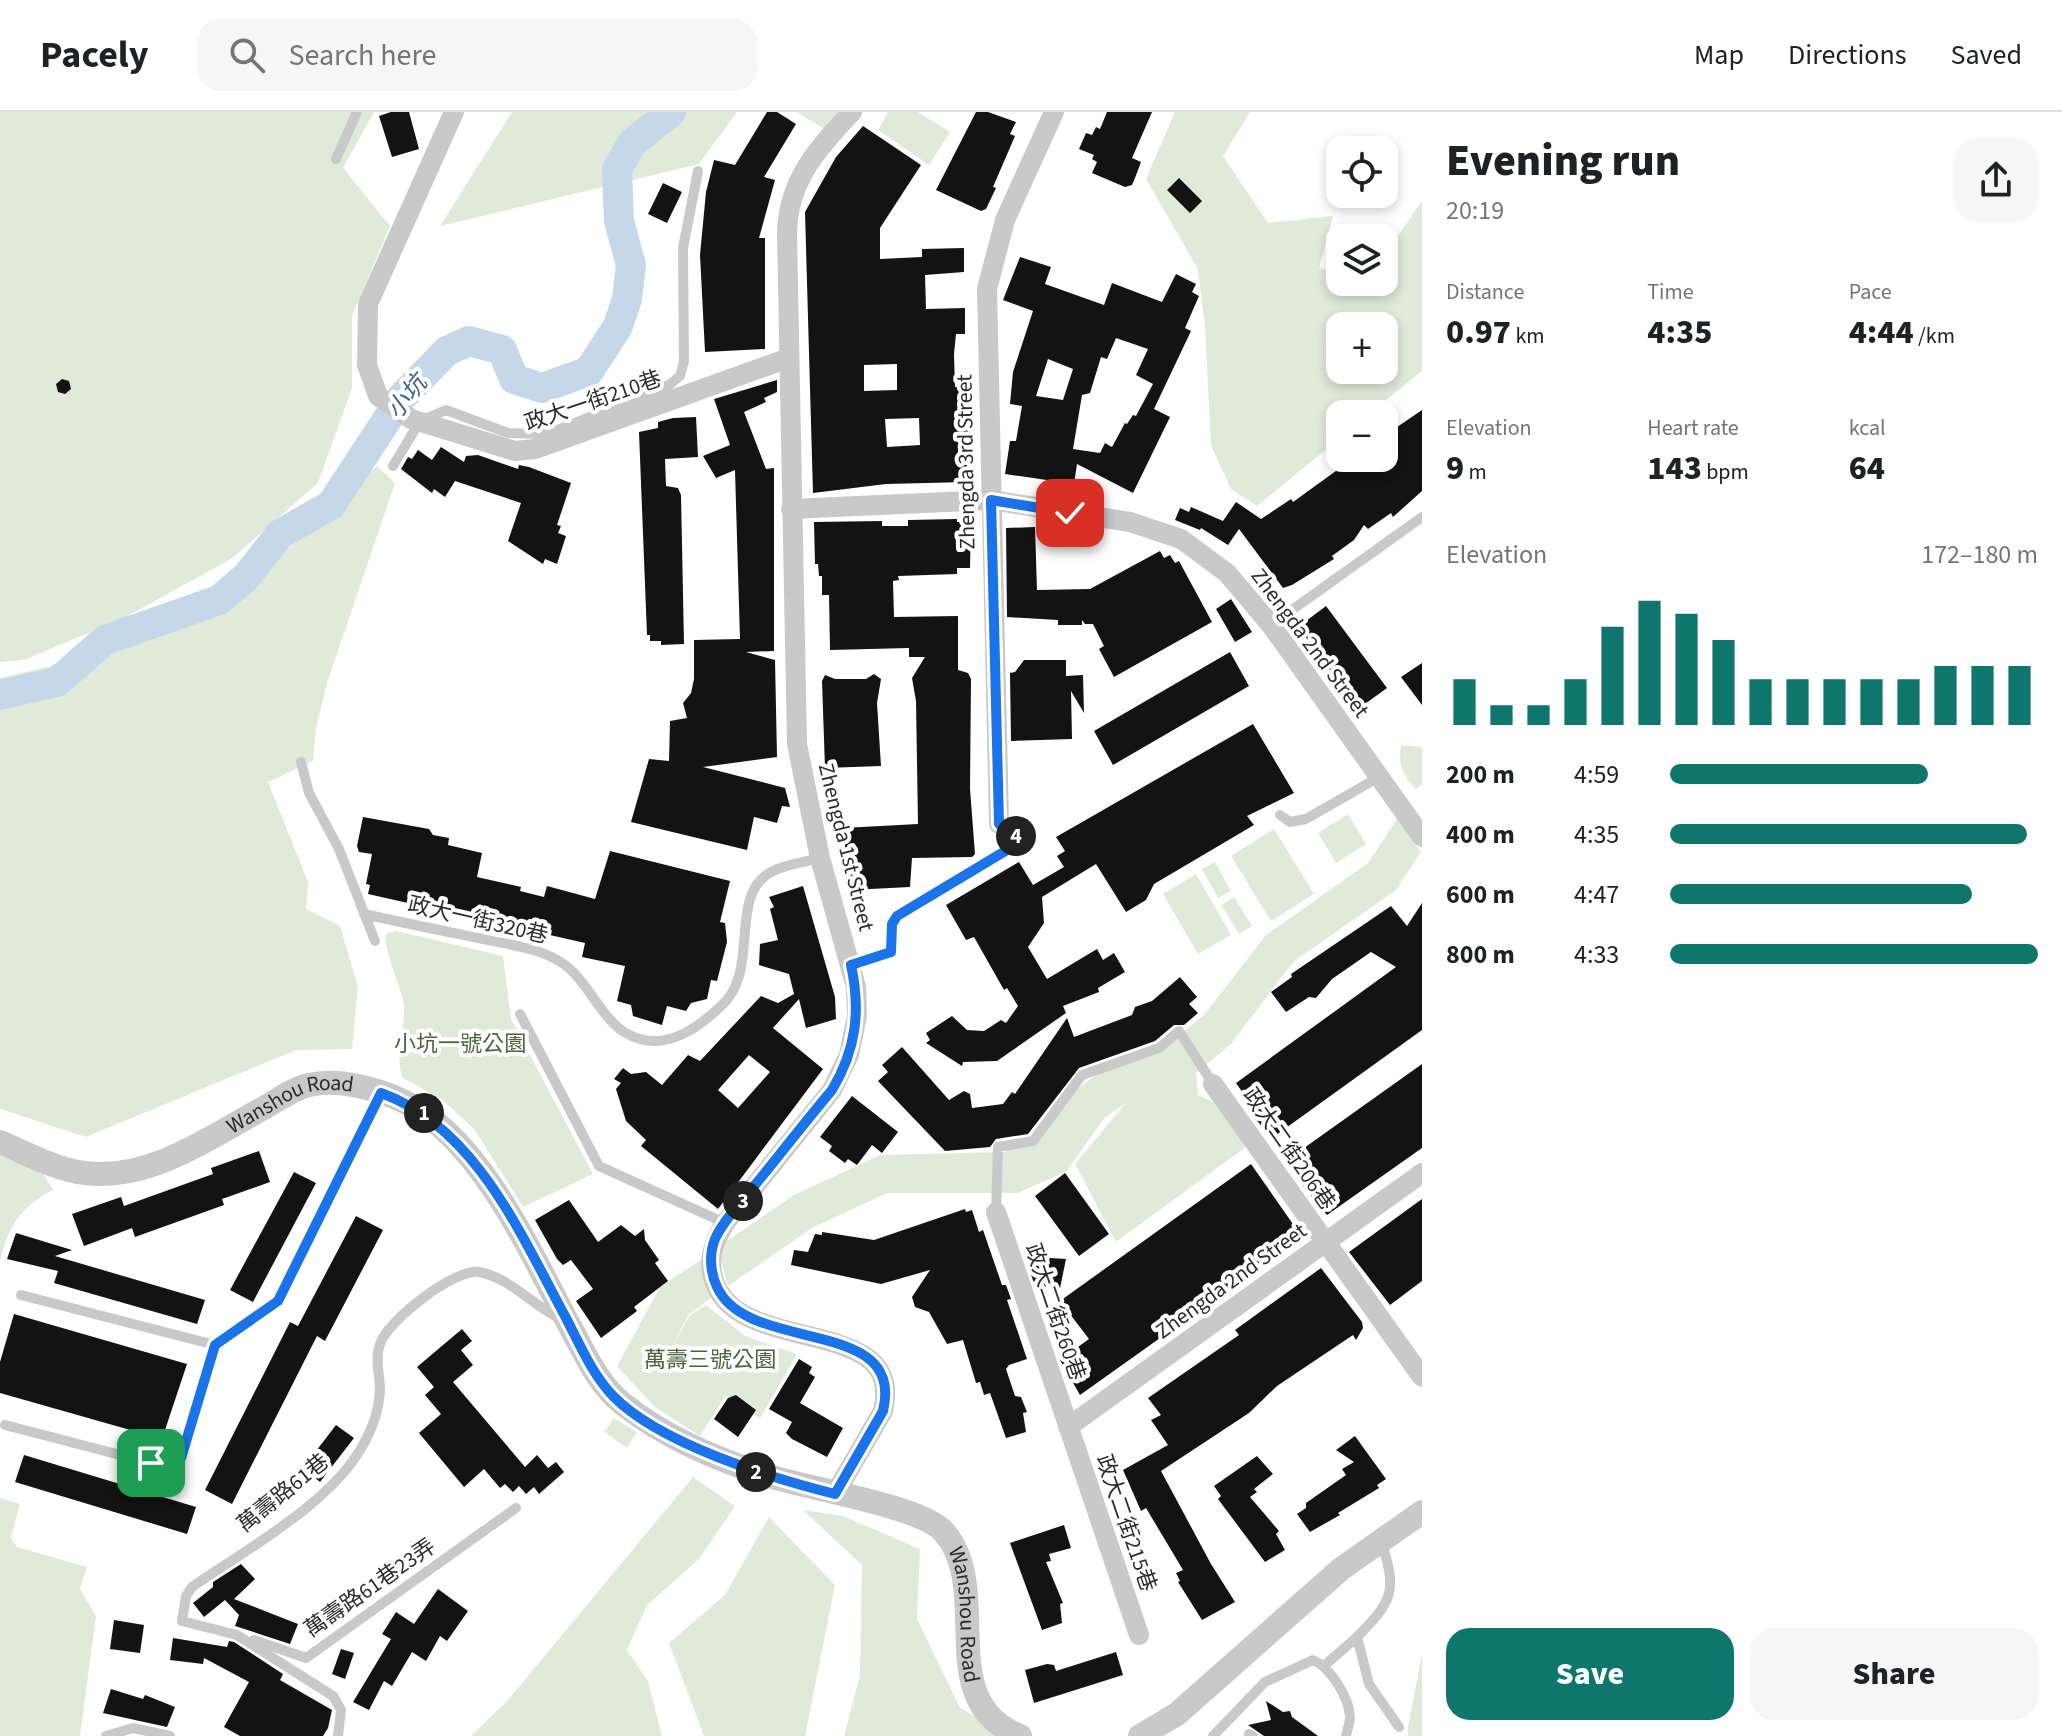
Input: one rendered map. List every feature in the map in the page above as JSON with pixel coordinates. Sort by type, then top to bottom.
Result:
[{"type":"street","name":"政大一街210巷","points":[[454,112],[368,304],[364,334],[367,365],[384,403],[415,420],[515,451],[535,449],[789,358]]},
{"type":"street","name":"Zhengda 1st Street","points":[[835,1494],[883,1411],[886,1398],[881,1374],[867,1356],[853,1347],[763,1325],[743,1317],[727,1304],[715,1283],[711,1258],[716,1238],[725,1223],[832,1090],[844,1068],[857,1016],[851,965],[820,858],[797,744],[787,224],[793,187],[821,145],[852,112]]},
{"type":"street","name":"Zhengda 3rd Street","points":[[999,824],[987,289],[1005,220],[1054,112]]},
{"type":"street","name":"Zhengda 2nd Street","points":[[791,509],[991,500],[1130,522],[1181,539],[1227,573],[1271,625],[1422,837]]},
{"type":"street","name":"政大二街206巷","points":[[1213,1084],[1422,1377]]},
{"type":"street","name":"Wanshou Road","points":[[0,1142],[45,1162],[85,1173],[123,1170],[177,1156],[310,1085],[353,1086],[381,1093],[425,1114],[464,1150],[484,1177],[608,1389],[642,1417],[738,1466],[927,1519],[946,1533],[963,1578],[975,1692],[990,1718],[1020,1736]]},
{"type":"street","name":"Zhengda 2nd Street","points":[[1068,1427],[1422,1173]]},
{"type":"street","name":"政大二街260巷","points":[[996,1212],[1068,1427]]},
{"type":"street","name":"政大二街215巷","points":[[1068,1427],[1139,1635]]},
{"type":"street","points":[[1140,1736],[1177,1714],[1305,1600],[1380,1539],[1422,1512]]},
{"type":"lane","points":[[336,159],[357,112]]},
{"type":"lane","points":[[393,466],[415,420],[446,410],[508,433],[548,434],[669,385],[680,376],[684,361],[683,248],[698,171]]},
{"type":"lane","points":[[1271,625],[1422,517]]},
{"type":"lane","points":[[301,762],[309,793],[339,849],[375,941]]},
{"type":"lane","points":[[1280,815],[1298,822],[1379,777]]},
{"type":"lane","points":[[851,965],[891,952],[892,924],[897,916],[1022,841],[999,824]]},
{"type":"lane","name":"政大一街320巷","points":[[364,914],[547,954],[576,973],[611,1021],[626,1034],[656,1041],[691,1030],[734,991],[744,964],[748,903],[763,878],[773,870],[820,858]]},
{"type":"lane","points":[[520,1014],[599,1166],[725,1223]]},
{"type":"lane","points":[[996,1212],[998,1147],[1038,1137],[1082,1075],[1159,1048],[1179,1031],[1213,1084]]},
{"type":"lane","points":[[5,1425],[151,1463],[181,1458],[215,1345],[278,1301],[381,1093]]},
{"type":"lane","name":"萬壽路61巷","points":[[338,1736],[341,1710],[333,1696],[237,1635],[182,1621],[186,1596],[192,1587],[307,1506],[357,1455],[378,1406],[380,1343],[389,1329],[447,1280],[464,1272],[478,1272],[504,1281],[543,1311],[568,1322]]},
{"type":"lane","points":[[21,1295],[215,1345]]},
{"type":"lane","name":"萬壽路61巷23弄","points":[[237,1635],[306,1658],[516,1508]]},
{"type":"lane","points":[[1325,1665],[1383,1611],[1392,1590],[1391,1573],[1380,1539]]},
{"type":"lane","points":[[1357,1637],[1369,1684],[1399,1727]]},
{"type":"lane","points":[[1213,1736],[1265,1682],[1313,1660],[1325,1665],[1350,1717],[1346,1736]]},
{"type":"lane","points":[[106,1736],[133,1728],[170,1736]]},
{"type":"green space","points":[[0,112],[374,112],[343,168],[390,226],[352,316],[352,388],[318,483],[231,559],[122,619],[24,660],[0,662]]},
{"type":"green space","points":[[512,112],[737,112],[699,164],[440,226]]},
{"type":"green space","points":[[797,112],[839,112],[824,129]]},
{"type":"green space","points":[[888,112],[918,112],[950,132],[929,165],[878,130]]},
{"type":"green space","points":[[1175,112],[1250,112],[1223,156],[1268,223],[1333,216],[1331,224],[1326,224],[1326,242],[1319,268],[1326,270],[1326,296],[1398,296],[1398,236],[1422,201],[1422,371],[1386,400],[1326,400],[1326,449],[1257,506],[1231,489],[1211,445],[1205,327],[1198,269],[1146,179]]},
{"type":"green space","points":[[377,466],[395,483],[327,683],[316,728],[313,761],[268,782],[308,882],[306,909],[340,926],[358,987],[352,1049],[296,1050],[86,1137],[0,1109],[0,678],[97,655],[233,599]]},
{"type":"green space","points":[[1401,745],[1422,747],[1422,784],[1416,789],[1402,769]]},
{"type":"green space","points":[[1348,814],[1366,844],[1336,863],[1318,833]]},
{"type":"green space","points":[[1397,819],[1421,852],[1396,890],[1293,962],[1231,1044],[1196,1073],[1198,1095],[1216,1103],[1247,1146],[1116,1242],[1075,1164],[1125,1104],[1105,1117],[1066,1172],[1017,1193],[887,1193],[812,1228],[728,1286],[721,1260],[727,1241],[794,1195],[880,1155],[1006,1152],[1006,1147],[1034,1143],[1076,1090],[1100,1072],[1163,1048],[1204,1015],[1266,935],[1368,863]]},
{"type":"green space","points":[[1274,829],[1314,894],[1271,921],[1231,856]]},
{"type":"green space","points":[[1215,862],[1231,891],[1218,898],[1202,869]]},
{"type":"green space","points":[[1196,874],[1231,935],[1198,954],[1163,894]]},
{"type":"green space","points":[[1234,897],[1252,926],[1239,934],[1221,905]]},
{"type":"green space","name":"小坑一號公園","points":[[396,931],[503,956],[511,1019],[593,1174],[523,1207],[475,1130],[443,1100],[403,1078],[400,1053],[404,1004],[386,939],[387,933]]},
{"type":"green space","points":[[0,1147],[43,1173],[53,1190],[32,1203],[18,1219],[7,1238],[0,1261]]},
{"type":"green space","name":"萬壽三號公園","points":[[702,1259],[711,1298],[689,1314],[668,1354],[690,1315],[706,1305],[745,1336],[797,1354],[760,1418],[726,1395],[700,1436],[656,1408],[617,1366],[660,1287]]},
{"type":"green space","points":[[614,1418],[637,1432],[627,1448],[604,1432]]},
{"type":"green space","points":[[693,1477],[735,1506],[699,1559],[647,1605],[627,1650],[648,1681],[662,1736],[471,1736],[508,1700]]},
{"type":"green space","points":[[0,1498],[20,1504],[11,1538],[17,1547],[87,1567],[80,1589],[96,1616],[80,1736],[0,1736]]},
{"type":"green space","points":[[803,1510],[843,1516],[920,1549],[917,1619],[960,1708],[1011,1736],[844,1736],[860,1675],[862,1565]]},
{"type":"green space","points":[[769,1517],[835,1585],[805,1736],[704,1736],[669,1643],[725,1595]]},
{"type":"green space","points":[[1422,1654],[1422,1736],[1408,1736],[1408,1726]]},
{"type":"building","points":[[409,112],[419,149],[392,157],[379,116]]},
{"type":"building","points":[[767,112],[777,112],[796,124],[764,177],[775,180],[759,238],[765,238],[765,349],[705,352],[700,255],[706,192],[714,160],[735,165]]},
{"type":"building","points":[[976,112],[988,112],[1016,122],[1010,134],[1015,136],[993,187],[996,188],[986,209],[981,211],[936,190]]},
{"type":"building","points":[[1107,112],[1152,112],[1132,158],[1141,162],[1132,185],[1125,187],[1092,173],[1097,162],[1092,159],[1094,155],[1079,149],[1086,133],[1092,135],[1096,127],[1100,129]]},
{"type":"building","points":[[863,126],[921,165],[880,228],[880,259],[922,257],[922,249],[964,248],[964,272],[925,275],[926,309],[965,308],[965,334],[956,334],[954,354],[955,387],[968,386],[972,464],[967,465],[967,482],[886,484],[813,493],[805,212],[836,157]],"holes":[[[897,364],[897,390],[864,391],[864,365]],[[919,418],[920,445],[887,447],[885,419]]]},
{"type":"building","points":[[1179,178],[1202,201],[1190,213],[1167,190]]},
{"type":"building","points":[[663,183],[682,192],[667,223],[648,214]]},
{"type":"building","points":[[1020,257],[1051,267],[1045,284],[1104,305],[1112,283],[1162,302],[1176,274],[1196,284],[1192,292],[1199,296],[1185,328],[1191,331],[1154,409],[1170,417],[1133,493],[1077,464],[1074,484],[1005,474],[1010,441],[1016,441],[1022,406],[1010,404],[1013,372],[1033,311],[1003,300]],"holes":[[[1116,338],[1148,349],[1136,375],[1153,384],[1136,416],[1133,415],[1125,423],[1112,447],[1105,443],[1100,453],[1073,449],[1082,395],[1090,393],[1101,357],[1107,359]],[[1048,359],[1073,369],[1063,400],[1036,396]]]},
{"type":"building","points":[[62,379],[69,381],[71,389],[65,394],[58,392],[56,384]]},
{"type":"building","points":[[777,380],[777,392],[764,398],[766,402],[744,412],[766,469],[774,468],[774,651],[746,652],[775,660],[777,757],[703,767],[785,788],[790,807],[782,806],[777,823],[754,817],[747,850],[631,822],[649,759],[669,761],[670,721],[687,718],[683,703],[691,693],[694,679],[694,640],[740,639],[735,470],[716,478],[703,456],[730,445],[714,399]]},
{"type":"building","points":[[1422,410],[1422,491],[1393,517],[1391,513],[1368,529],[1364,525],[1354,540],[1332,556],[1334,559],[1292,585],[1283,588],[1239,529],[1228,545],[1201,528],[1175,520],[1180,508],[1189,512],[1191,507],[1223,521],[1236,502],[1261,519],[1291,499],[1293,502],[1334,472],[1398,472],[1398,426]]},
{"type":"building","points":[[696,417],[698,457],[665,459],[666,486],[678,488],[681,495],[684,644],[661,645],[661,641],[650,641],[650,635],[647,635],[639,432],[658,428],[658,422],[673,418]]},
{"type":"building","points":[[441,447],[464,462],[466,456],[478,455],[518,469],[519,465],[529,467],[571,483],[557,525],[561,526],[558,533],[566,536],[557,564],[545,559],[543,564],[508,541],[521,503],[455,481],[445,497],[434,489],[432,493],[401,469],[408,457],[412,459],[418,450],[432,460]]},
{"type":"building","points":[[957,519],[957,522],[971,522],[970,568],[957,568],[957,574],[898,576],[899,580],[893,581],[894,617],[958,616],[958,670],[968,673],[971,679],[970,789],[975,854],[972,857],[912,858],[910,887],[850,890],[843,828],[918,824],[916,701],[912,678],[925,657],[909,657],[909,648],[830,650],[829,595],[822,595],[822,576],[819,576],[818,564],[815,564],[814,522],[882,521],[882,526],[908,526],[908,520]]},
{"type":"building","points":[[1035,527],[1037,590],[1090,589],[1160,551],[1164,558],[1170,555],[1175,563],[1179,561],[1212,622],[1114,677],[1099,649],[1104,646],[1093,624],[1085,624],[1082,620],[1082,625],[1058,625],[1058,620],[1007,617],[1006,528]]},
{"type":"building","points":[[1231,599],[1252,632],[1235,642],[1216,609]]},
{"type":"building","points":[[1326,606],[1387,688],[1358,709],[1300,629],[1304,626],[1302,624]]},
{"type":"building","points":[[1230,652],[1249,686],[1113,765],[1094,731]]},
{"type":"building","points":[[1024,660],[1066,660],[1066,676],[1083,675],[1084,713],[1071,691],[1072,739],[1011,741],[1010,673],[1015,672]]},
{"type":"building","points":[[1422,663],[1422,705],[1401,677]]},
{"type":"building","points":[[874,674],[881,679],[877,703],[881,766],[825,768],[822,681],[825,675],[835,679],[866,679]]},
{"type":"building","points":[[1253,724],[1294,793],[1247,816],[1254,825],[1154,884],[1146,900],[1126,912],[1096,864],[1042,897],[1044,923],[1028,947],[1047,979],[1097,949],[1103,960],[1114,953],[1125,972],[1098,988],[1099,992],[1063,1006],[1066,1013],[997,1061],[963,1062],[962,1066],[926,1043],[930,1040],[926,1033],[952,1016],[967,1030],[984,1031],[1001,1020],[1006,1023],[1018,1006],[1007,988],[1004,990],[974,937],[966,940],[946,905],[1019,862],[1033,885],[1064,867],[1057,856],[1065,851],[1056,837]]},
{"type":"building","points":[[363,817],[429,829],[433,835],[449,838],[448,845],[482,853],[477,877],[521,887],[520,891],[544,897],[547,886],[595,899],[610,851],[730,881],[720,922],[725,923],[727,942],[717,981],[711,980],[707,999],[691,1003],[686,1011],[667,1006],[662,1025],[633,1016],[631,1005],[617,1001],[625,966],[582,957],[585,943],[368,894],[370,885],[366,884],[372,854],[359,852],[357,846]]},
{"type":"building","points":[[803,886],[835,997],[836,1019],[806,1028],[799,999],[773,1028],[823,1069],[718,1209],[641,1146],[646,1140],[626,1121],[616,1089],[621,1083],[614,1079],[623,1068],[631,1074],[646,1072],[662,1085],[688,1055],[700,1061],[761,996],[778,1003],[794,994],[789,974],[759,965],[760,944],[778,940],[770,909],[774,907],[769,897]],"holes":[[[749,1055],[770,1072],[738,1108],[718,1090]]]},
{"type":"building","points":[[1422,903],[1422,1030],[1272,1138],[1253,1116],[1257,1113],[1236,1083],[1396,967],[1371,952],[1332,979],[1316,998],[1309,997],[1286,1012],[1271,992],[1292,977],[1291,974],[1391,906],[1407,926]]},
{"type":"building","points":[[1180,977],[1197,997],[1189,1004],[1198,1013],[1184,1025],[1174,1025],[1155,1041],[1079,1068],[1028,1134],[996,1139],[990,1147],[945,1151],[878,1081],[888,1072],[882,1065],[902,1047],[949,1100],[964,1091],[970,1094],[972,1108],[1003,1104],[1012,1092],[1015,1094],[1067,1018],[1074,1037],[1132,1015],[1135,1007],[1152,1001]]},
{"type":"building","points":[[1422,1064],[1422,1148],[1327,1215],[1292,1172],[1297,1168],[1290,1158]]},
{"type":"building","points":[[852,1096],[898,1132],[882,1153],[872,1145],[857,1165],[848,1159],[845,1163],[829,1151],[832,1146],[820,1137]]},
{"type":"building","points":[[259,1151],[270,1182],[222,1199],[224,1205],[135,1237],[132,1228],[84,1246],[72,1214],[121,1197],[124,1206],[213,1174],[211,1168]]},
{"type":"building","points":[[1251,1164],[1302,1237],[1080,1395],[1060,1360],[1089,1339],[1060,1301]]},
{"type":"building","points":[[294,1172],[316,1183],[253,1302],[230,1290]]},
{"type":"building","points":[[1065,1173],[1109,1234],[1079,1256],[1035,1196]]},
{"type":"building","points":[[1422,1199],[1422,1281],[1390,1305],[1349,1252]]},
{"type":"building","points":[[569,1200],[598,1242],[621,1225],[635,1236],[644,1229],[645,1240],[659,1260],[655,1263],[668,1281],[634,1307],[637,1311],[601,1338],[576,1301],[593,1289],[571,1260],[563,1265],[557,1259],[535,1220]]},
{"type":"building","points":[[965,1209],[966,1212],[972,1210],[979,1232],[983,1230],[1002,1285],[1006,1285],[1011,1299],[1007,1300],[1027,1359],[1006,1369],[1015,1396],[1021,1397],[1027,1412],[1023,1413],[1026,1432],[1006,1438],[990,1393],[984,1395],[980,1382],[976,1383],[963,1340],[947,1344],[929,1312],[915,1307],[912,1297],[930,1270],[881,1284],[791,1265],[794,1250],[808,1252],[815,1234],[822,1235],[822,1232],[874,1240]]},
{"type":"building","points":[[356,1216],[383,1230],[325,1341],[317,1336],[232,1504],[205,1490],[290,1322],[298,1326]]},
{"type":"building","points":[[16,1233],[72,1250],[55,1256],[205,1300],[197,1324],[54,1283],[58,1271],[7,1259]]},
{"type":"building","points":[[1050,1258],[1066,1259],[1058,1298],[1049,1286],[1037,1290],[1029,1270],[1029,1265]]},
{"type":"building","points":[[1321,1268],[1362,1322],[1363,1328],[1356,1340],[1353,1335],[1277,1386],[1249,1413],[1161,1471],[1235,1602],[1202,1620],[1178,1582],[1176,1573],[1183,1570],[1146,1508],[1141,1511],[1123,1470],[1168,1445],[1151,1420],[1161,1415],[1148,1398],[1239,1335],[1235,1330]]},
{"type":"building","points":[[14,1314],[187,1364],[162,1439],[0,1393],[0,1362]]},
{"type":"building","points":[[462,1329],[472,1341],[461,1350],[473,1365],[453,1382],[525,1467],[537,1455],[548,1468],[556,1462],[564,1472],[539,1494],[534,1487],[526,1494],[519,1486],[513,1492],[505,1484],[500,1488],[484,1469],[464,1487],[419,1433],[441,1414],[425,1395],[434,1387],[417,1367]]},
{"type":"building","points":[[799,1359],[812,1367],[809,1373],[815,1377],[800,1403],[843,1428],[827,1457],[792,1439],[786,1433],[792,1422],[769,1409]]},
{"type":"building","points":[[736,1395],[756,1410],[738,1437],[714,1419],[728,1398]]},
{"type":"building","points":[[336,1425],[354,1438],[320,1482],[303,1468]]},
{"type":"building","points":[[1355,1436],[1386,1479],[1377,1485],[1379,1488],[1310,1532],[1297,1514],[1306,1508],[1306,1503],[1346,1475],[1342,1469],[1354,1462],[1336,1450]]},
{"type":"building","points":[[24,1455],[196,1507],[187,1534],[15,1482]]},
{"type":"building","points":[[1257,1456],[1273,1474],[1254,1489],[1257,1492],[1250,1497],[1279,1531],[1276,1534],[1285,1550],[1265,1562],[1218,1499],[1221,1496],[1214,1486]]},
{"type":"building","points":[[1064,1525],[1071,1548],[1049,1554],[1051,1561],[1046,1562],[1063,1603],[1060,1604],[1062,1623],[1042,1630],[1010,1543]]},
{"type":"building","points":[[241,1564],[255,1579],[234,1599],[298,1624],[290,1644],[235,1626],[239,1615],[225,1600],[204,1617],[193,1603],[213,1587],[213,1582]]},
{"type":"building","points":[[438,1589],[468,1611],[447,1641],[440,1636],[426,1661],[412,1652],[392,1686],[384,1681],[369,1710],[353,1702],[391,1639],[382,1634],[396,1612],[414,1624]]},
{"type":"building","points":[[114,1620],[144,1625],[140,1653],[110,1649]]},
{"type":"building","points":[[173,1638],[227,1647],[229,1641],[234,1642],[283,1674],[280,1680],[332,1710],[328,1728],[323,1736],[240,1736],[224,1727],[249,1682],[204,1658],[203,1664],[170,1660]]},
{"type":"building","points":[[341,1649],[354,1653],[345,1679],[332,1674]]},
{"type":"building","points":[[1116,1652],[1123,1675],[1034,1703],[1025,1670],[1047,1664],[1054,1665],[1056,1671]]},
{"type":"building","points":[[111,1689],[143,1699],[145,1695],[175,1707],[167,1727],[103,1713]]},
{"type":"building","points":[[1266,1701],[1283,1712],[1290,1711],[1292,1717],[1318,1736],[1264,1736],[1248,1725],[1271,1720]]},
{"type":"waterway","name":"小坑","points":[[0,695],[57,682],[105,640],[219,600],[246,577],[280,534],[331,505],[402,397],[447,351],[469,341],[502,350],[514,379],[542,388],[589,371],[618,326],[627,299],[631,265],[619,221],[617,169],[632,143],[671,112]]},
{"type":"route","points":[[151,1463],[181,1458],[215,1345],[278,1301],[381,1093],[425,1114],[464,1150],[508,1217],[592,1368],[614,1397],[654,1425],[738,1466],[835,1494],[883,1411],[886,1398],[881,1374],[867,1356],[853,1347],[763,1325],[743,1317],[720,1295],[712,1270],[713,1248],[725,1223],[832,1090],[844,1068],[853,1042],[857,1016],[851,965],[891,952],[892,924],[897,916],[1022,841],[999,824],[991,500],[1070,513]]}]
